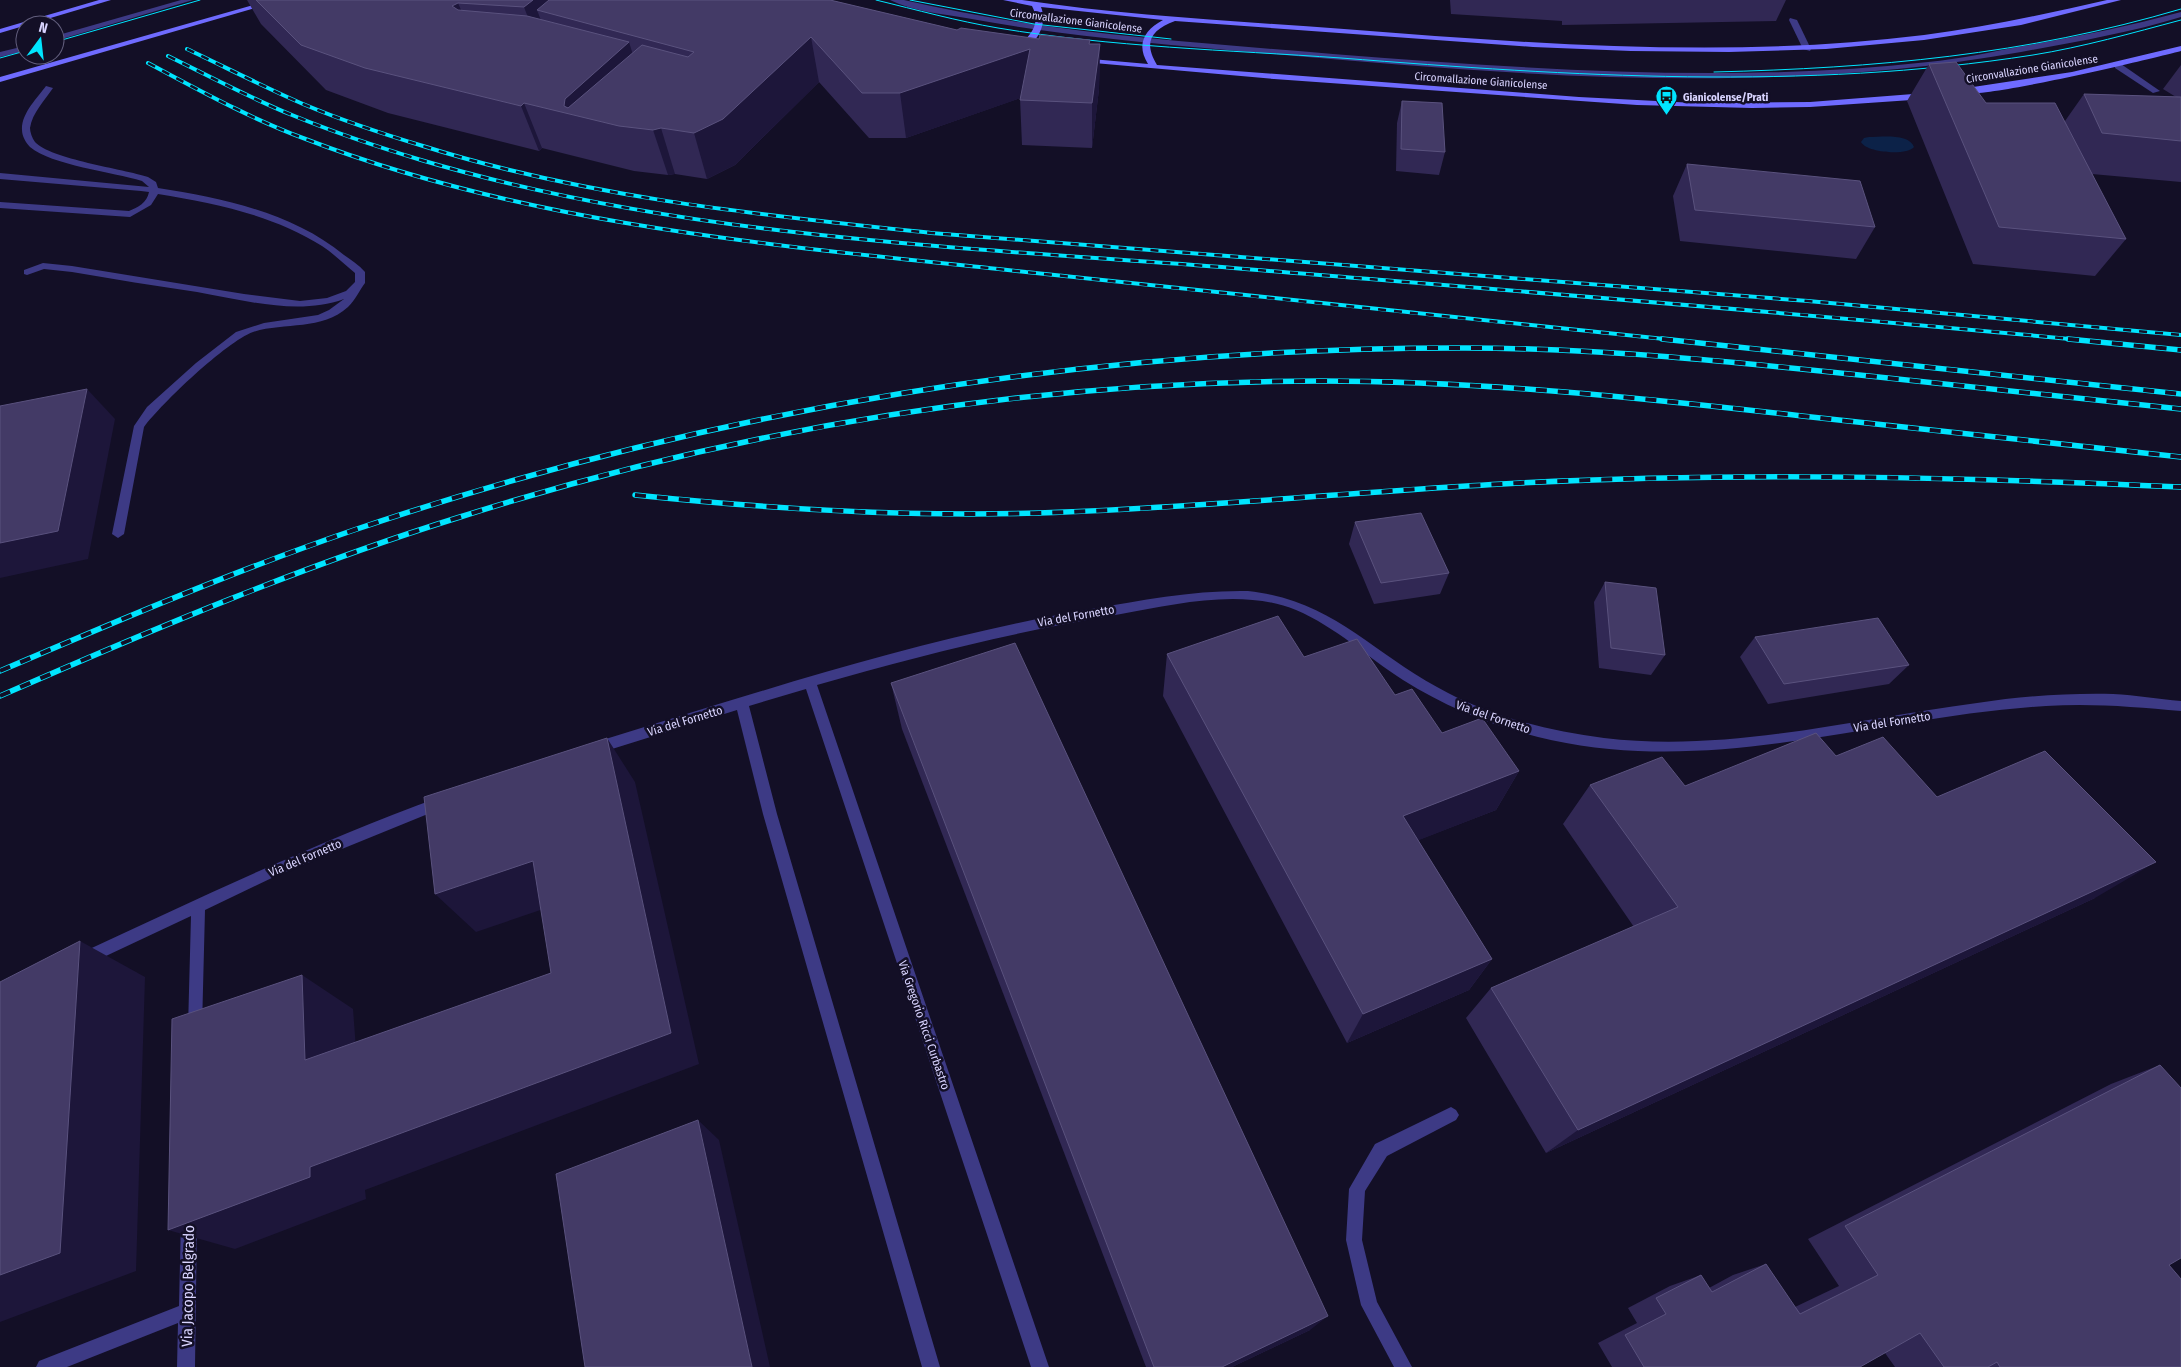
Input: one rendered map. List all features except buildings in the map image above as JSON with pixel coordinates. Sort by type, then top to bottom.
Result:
[{"type":"main road","points":[[0,31],[107,0]]},
{"type":"main road","points":[[0,80],[279,0]]},
{"type":"main road","name":"Circonvallazione Gianicolense","points":[[1007,0],[1176,18],[1572,48],[1710,51],[1807,49],[1900,41],[1997,27],[2117,0]]},
{"type":"main road","points":[[1031,55],[1012,53],[1024,46],[1038,29],[1041,16],[1035,4]]},
{"type":"main road","points":[[1154,67],[1146,53],[1146,41],[1151,30],[1176,18]]},
{"type":"main road","name":"Circonvallazione Gianicolense","points":[[1951,93],[2041,81],[2118,66],[2181,48]]},
{"type":"main road","name":"Circonvallazione Gianicolense","points":[[1069,59],[1527,96],[1656,104],[1807,105],[1933,95]]},
{"type":"street","points":[[65,36],[189,0]]},
{"type":"street","name":"Circonvallazione Gianicolense","points":[[894,0],[969,18],[1038,29],[1146,41],[1577,73],[1802,74],[1916,66],[2075,40],[2181,14]]},
{"type":"street","points":[[1793,20],[1807,49]]},
{"type":"street","points":[[0,55],[15,51]]},
{"type":"street","points":[[2118,66],[2156,91]]},
{"type":"street","points":[[0,205],[130,214],[144,208],[152,201],[156,192],[153,184],[134,175],[63,157],[34,146],[27,137],[26,128],[35,107],[50,88]]},
{"type":"street","points":[[0,176],[206,199],[299,229],[325,242],[345,257],[360,272],[360,283],[348,302],[328,315],[304,324],[274,324],[246,331],[221,349],[151,410],[139,426],[118,534]]},
{"type":"street","points":[[27,272],[43,266],[72,269],[244,298],[300,304],[328,301],[349,293],[360,283]]},
{"type":"street","name":"Via del Fornetto","points":[[579,753],[810,682],[980,637],[1077,615],[1214,596],[1247,595],[1281,600],[1315,614],[1428,690],[1478,714],[1555,737],[1608,744],[1664,747],[1746,742],[2059,699],[2112,699],[2181,706]]},
{"type":"street","name":"Via Gregorio Ricci Curbastro","points":[[810,682],[1040,1367]]},
{"type":"street","points":[[742,704],[770,814],[931,1367]]},
{"type":"street","name":"Via del Fornetto","points":[[76,963],[281,868],[454,798]]},
{"type":"street","points":[[194,1044],[198,905]]},
{"type":"street","points":[[1403,1367],[1369,1305],[1354,1240],[1357,1189],[1381,1150],[1451,1115]]},
{"type":"street","name":"Via Jacopo Belgrado","points":[[186,1367],[190,1202]]},
{"type":"street","points":[[45,1367],[187,1311]]},
{"type":"water","points":[[1888,136],[1901,138],[1907,140],[1914,147],[1904,152],[1879,151],[1865,146],[1861,142],[1864,138]]},
{"type":"tram line","points":[[65,39],[200,0]]},
{"type":"tram line","points":[[876,0],[952,19],[998,28],[1084,40],[1428,65],[1687,77],[1774,77],[1947,66],[2052,52],[2181,20]]},
{"type":"tram line","points":[[910,0],[1034,24],[1171,39]]},
{"type":"tram line","points":[[1714,72],[1833,67],[1950,56],[2065,38],[2181,9]]},
{"type":"tram line","points":[[0,58],[15,54]]},
{"type":"railway","points":[[187,49],[303,104],[408,141],[485,164],[548,179],[611,192],[675,202],[931,233],[1808,301],[2181,335]]},
{"type":"railway","points":[[168,56],[292,115],[356,139],[421,160],[520,186],[621,207],[722,223],[926,245],[1551,294],[2081,340]]},
{"type":"railway","points":[[148,63],[244,113],[303,138],[390,168],[479,193],[569,213],[660,229],[843,253],[1674,340]]},
{"type":"railway","points":[[1662,339],[2181,394]]},
{"type":"railway","points":[[2068,339],[2181,350]]},
{"type":"railway","points":[[0,671],[132,615],[265,562],[354,530],[489,487],[626,450],[764,419],[902,393],[1042,373],[1183,359],[1324,351],[1466,348],[1567,350],[1718,361],[2181,409]]},
{"type":"railway","points":[[0,696],[227,600],[343,556],[460,517],[565,486],[671,459],[778,435],[885,416],[994,401],[1102,390],[1212,383],[1321,381],[1442,384],[1502,387],[1682,403],[2181,457]]},
{"type":"railway","points":[[635,495],[837,511],[988,514],[1099,511],[1520,483],[1685,478],[1933,478],[2181,487]]},
{"type":"place","name":"Gianicolense/Prati","points":[[1667,116]]}]
